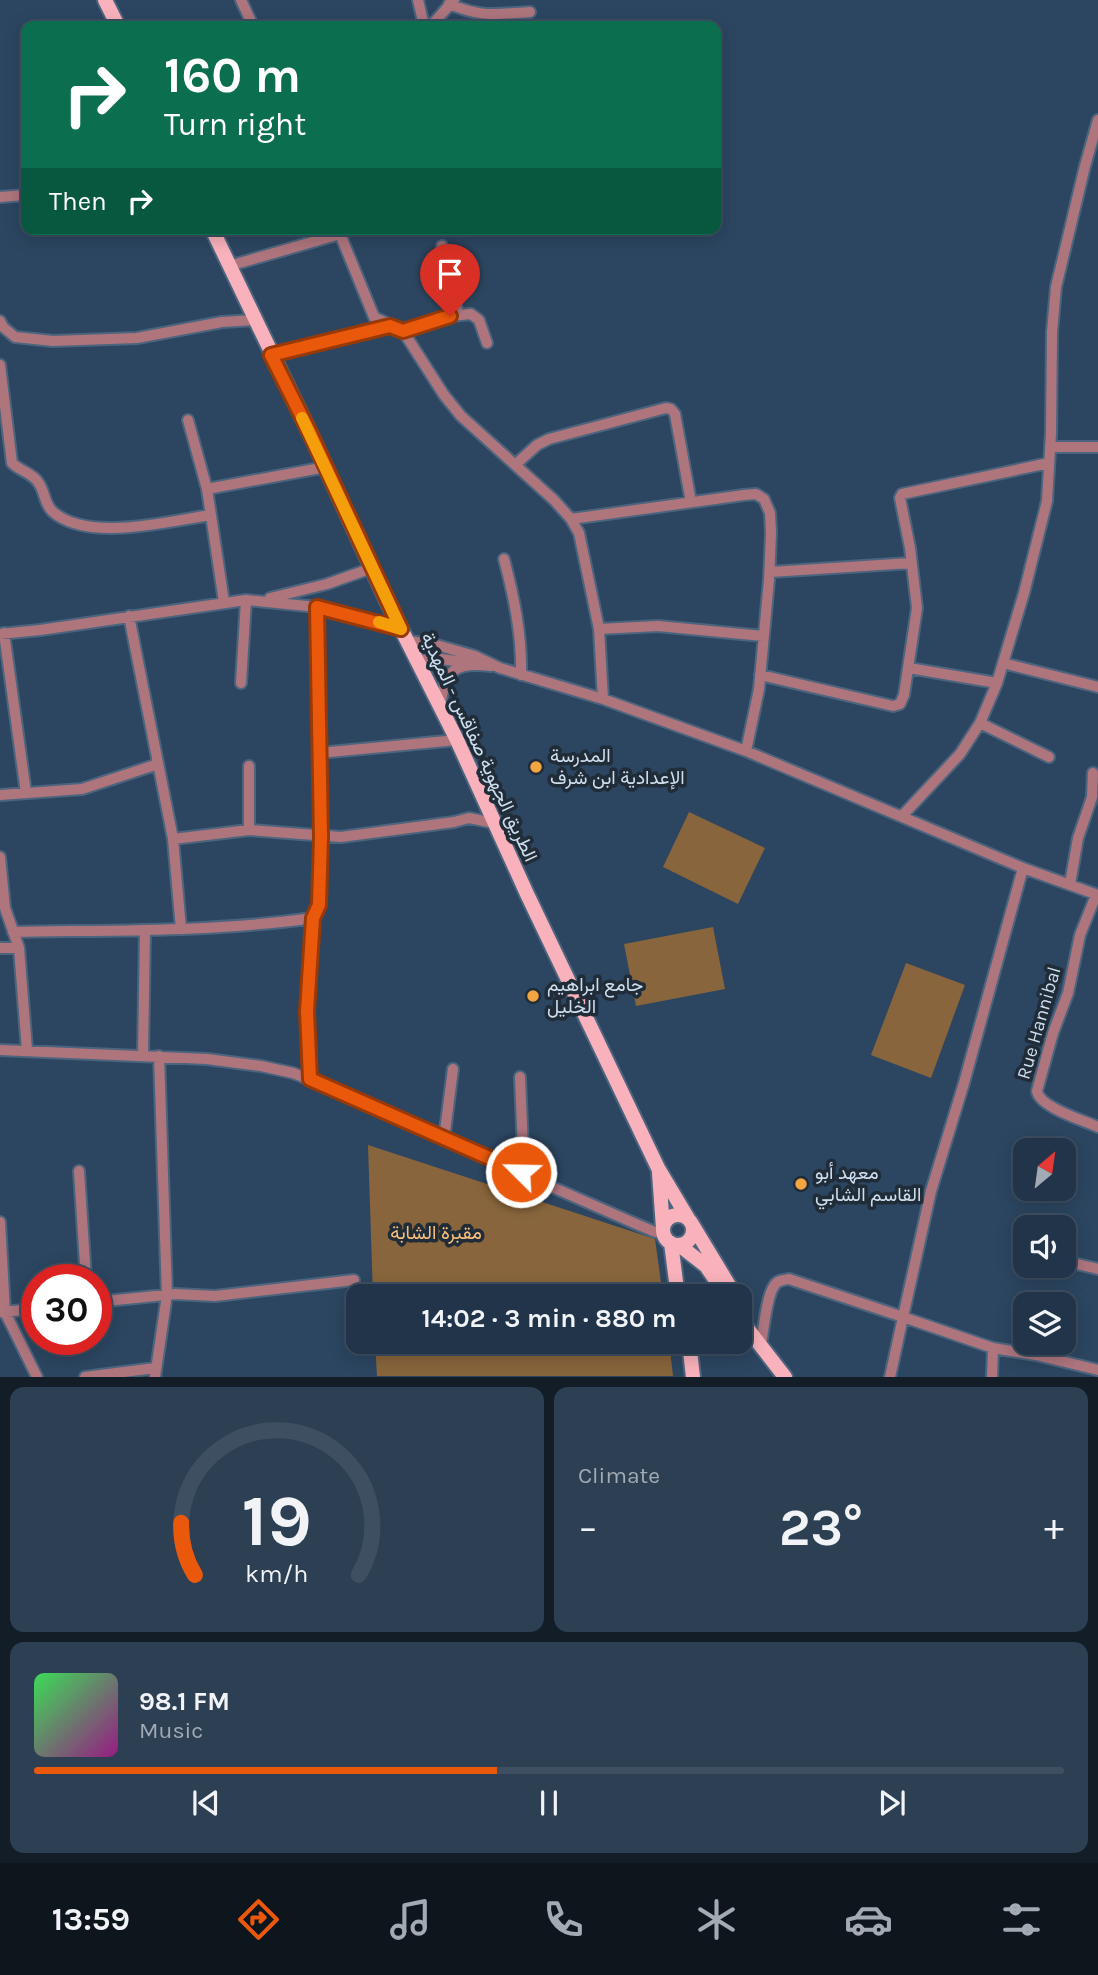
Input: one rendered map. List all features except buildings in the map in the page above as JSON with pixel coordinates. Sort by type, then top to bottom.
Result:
[{"type":"main road","points":[[105,0],[116,21]]},
{"type":"main road","name":"الطريق الجهوية صفاقس - المهدية","points":[[215,235],[372,568],[457,740],[658,1168],[722,1284]]},
{"type":"main road","name":"الطريق الجهوية صفاقس - المهدية","points":[[658,1168],[669,1237],[706,1266],[721,1284]]},
{"type":"main road","points":[[669,1237],[691,1238],[690,1222],[681,1215],[671,1216],[669,1237],[676,1284]]},
{"type":"main road","points":[[669,1237],[683,1284]]},
{"type":"main road","points":[[752,1326],[761,1344]]},
{"type":"main road","points":[[752,1333],[785,1377]]},
{"type":"main road","points":[[690,1354],[692,1377]]},
{"type":"street","points":[[241,0],[251,21]]},
{"type":"street","points":[[418,0],[423,21]]},
{"type":"street","points":[[435,21],[452,2],[471,13],[483,15],[530,12]]},
{"type":"street","points":[[902,816],[960,754],[980,723],[1003,663],[1044,513],[1050,447],[1052,332],[1056,287],[1084,166],[1098,120]]},
{"type":"street","points":[[1084,166],[1098,169]]},
{"type":"street","points":[[0,197],[21,195]]},
{"type":"street","points":[[229,266],[329,235]]},
{"type":"street","points":[[340,235],[374,317],[403,331],[444,395],[461,416],[571,519],[579,533],[599,629],[603,699]]},
{"type":"street","points":[[442,246],[458,314]]},
{"type":"street","points":[[403,331],[458,314],[471,314],[477,317],[486,343]]},
{"type":"street","points":[[0,321],[15,337],[53,341],[137,338],[222,322],[255,320]]},
{"type":"street","points":[[271,355],[390,326]]},
{"type":"street","points":[[0,339],[25,338]]},
{"type":"street","points":[[0,365],[12,463],[33,476],[44,491],[46,504],[52,512],[69,521],[104,529],[211,515]]},
{"type":"street","points":[[515,465],[548,439],[666,408],[671,409],[676,414],[691,502]]},
{"type":"street","points":[[188,420],[207,489],[224,602]]},
{"type":"street","points":[[1050,447],[1098,447]]},
{"type":"street","points":[[760,675],[893,706],[900,704],[909,668],[916,607],[900,498],[902,494],[1049,463]]},
{"type":"street","points":[[207,489],[326,467]]},
{"type":"street","points":[[571,519],[751,494],[764,499],[770,513],[770,572],[760,675],[746,751]]},
{"type":"street","points":[[504,559],[516,606],[522,650],[521,675]]},
{"type":"street","points":[[770,572],[911,564]]},
{"type":"street","points":[[260,600],[327,584],[372,568]]},
{"type":"street","points":[[241,684],[246,600]]},
{"type":"street","points":[[26,793],[2,634],[224,602],[260,600],[317,607],[475,656],[521,675],[603,699],[746,751],[1023,869],[1097,895]]},
{"type":"street","points":[[310,1079],[307,1011],[313,918],[319,905],[321,837],[317,607]]},
{"type":"street","points":[[129,616],[173,839],[181,929]]},
{"type":"street","points":[[599,629],[658,626],[763,636]]},
{"type":"street","points":[[418,662],[434,659],[500,668]]},
{"type":"street","points":[[1003,663],[1098,687]]},
{"type":"street","points":[[440,705],[447,677],[454,669],[479,665]]},
{"type":"street","points":[[909,668],[997,683]]},
{"type":"street","points":[[980,723],[1049,757]]},
{"type":"street","points":[[319,753],[457,740]]},
{"type":"street","points":[[0,795],[82,789],[158,764]]},
{"type":"street","points":[[249,766],[249,830]]},
{"type":"street","points":[[1070,884],[1078,838],[1092,797],[1093,773]]},
{"type":"street","points":[[173,839],[249,830],[341,837],[469,818],[494,823]]},
{"type":"street","points":[[0,858],[5,908],[19,948],[27,1050]]},
{"type":"street","points":[[891,1377],[930,1191],[964,1083],[1023,869]]},
{"type":"street","name":"Rue Hannibal","points":[[1097,895],[1080,935],[1068,993],[1049,1045],[1037,1096],[1044,1103],[1098,1126]]},
{"type":"street","points":[[13,932],[181,929],[269,924],[313,918]]},
{"type":"street","points":[[143,1055],[145,930]]},
{"type":"street","points":[[0,948],[19,948]]},
{"type":"street","points":[[0,1049],[159,1056],[261,1066],[310,1079],[669,1237]]},
{"type":"street","points":[[85,1377],[155,1372],[167,1295],[159,1056]]},
{"type":"street","points":[[444,1139],[453,1069]]},
{"type":"street","points":[[520,1077],[523,1150],[521,1172]]},
{"type":"street","points":[[79,1171],[85,1264]]},
{"type":"street","points":[[0,1223],[2,1309],[37,1377]]},
{"type":"street","points":[[1076,1264],[1098,1269]]},
{"type":"street","points":[[761,1344],[774,1286],[780,1280],[789,1279],[993,1348],[1098,1370]]},
{"type":"street","points":[[112,1300],[167,1295],[215,1296],[354,1280]]},
{"type":"street","points":[[2,1309],[21,1308]]},
{"type":"street","points":[[992,1377],[993,1348]]},
{"type":"green space","points":[[689,812],[765,848],[738,904],[663,867]]},
{"type":"green space","points":[[713,927],[725,989],[636,1006],[624,944]]},
{"type":"green space","points":[[906,963],[965,985],[931,1078],[871,1055]]},
{"type":"green space","name":"مقبرة الشابة","points":[[368,1145],[655,1239],[661,1284],[373,1284]]},
{"type":"green space","points":[[376,1354],[670,1354],[673,1376],[377,1376]]},
{"type":"slow traffic","points":[[302,418],[401,629],[379,622]]},
{"type":"place","name":"المدرسة الإعدادية ابن شرف","points":[[536,767]]},
{"type":"place","name":"جامع ابراهيم الخليل","points":[[533,996]]},
{"type":"place","name":"معهد أبو القاسم الشابي","points":[[801,1184]]},
{"type":"route","points":[[450,316],[403,331],[390,326],[271,355],[401,629],[317,607],[321,837],[319,905],[313,918],[307,1011],[310,1079],[521,1172]]}]
